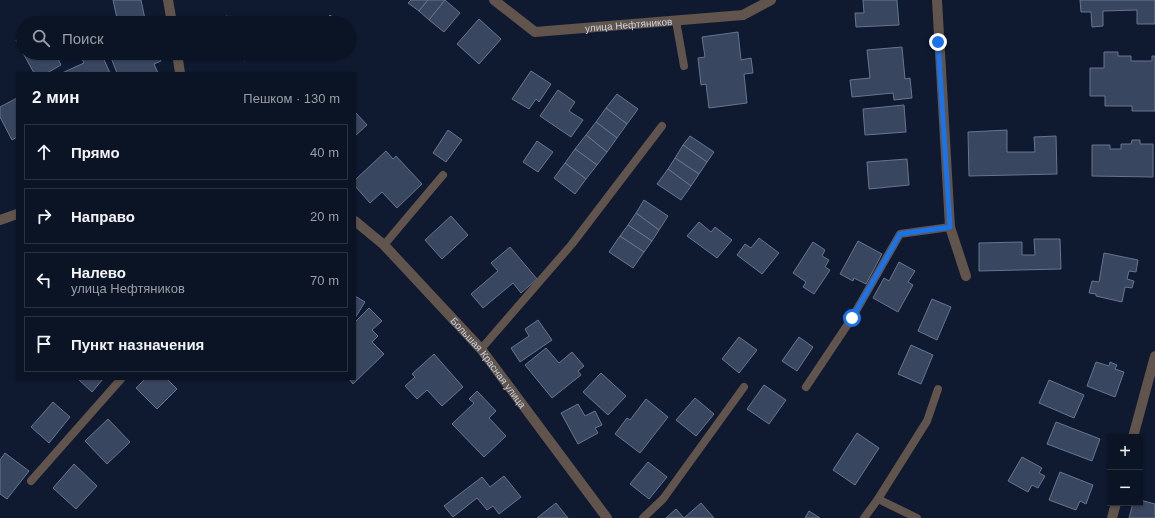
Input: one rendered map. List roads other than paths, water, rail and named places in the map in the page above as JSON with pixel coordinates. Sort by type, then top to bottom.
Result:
[{"type":"street","points":[[168,0],[171,16]]},
{"type":"street","name":"улица Нефтяников","points":[[494,0],[535,32],[743,15],[771,0]]},
{"type":"street","points":[[936,0],[950,227],[966,276]]},
{"type":"street","points":[[178,60],[180,72]]},
{"type":"street","points":[[0,220],[16,214]]},
{"type":"street","name":"Большая Красная улица","points":[[356,222],[384,245],[481,349],[607,518]]},
{"type":"street","points":[[1135,434],[1155,356]]},
{"type":"street","points":[[1112,518],[1115,506]]},
{"type":"lane","points":[[676,21],[684,66]]},
{"type":"lane","points":[[481,349],[572,244],[662,126]]},
{"type":"lane","points":[[384,245],[443,175]]},
{"type":"lane","points":[[806,387],[852,318],[900,234],[950,227]]},
{"type":"lane","points":[[31,481],[120,380]]},
{"type":"lane","points":[[643,518],[663,500],[744,387]]},
{"type":"lane","points":[[864,518],[878,499],[926,421],[938,389]]},
{"type":"lane","points":[[878,499],[917,518]]}]
